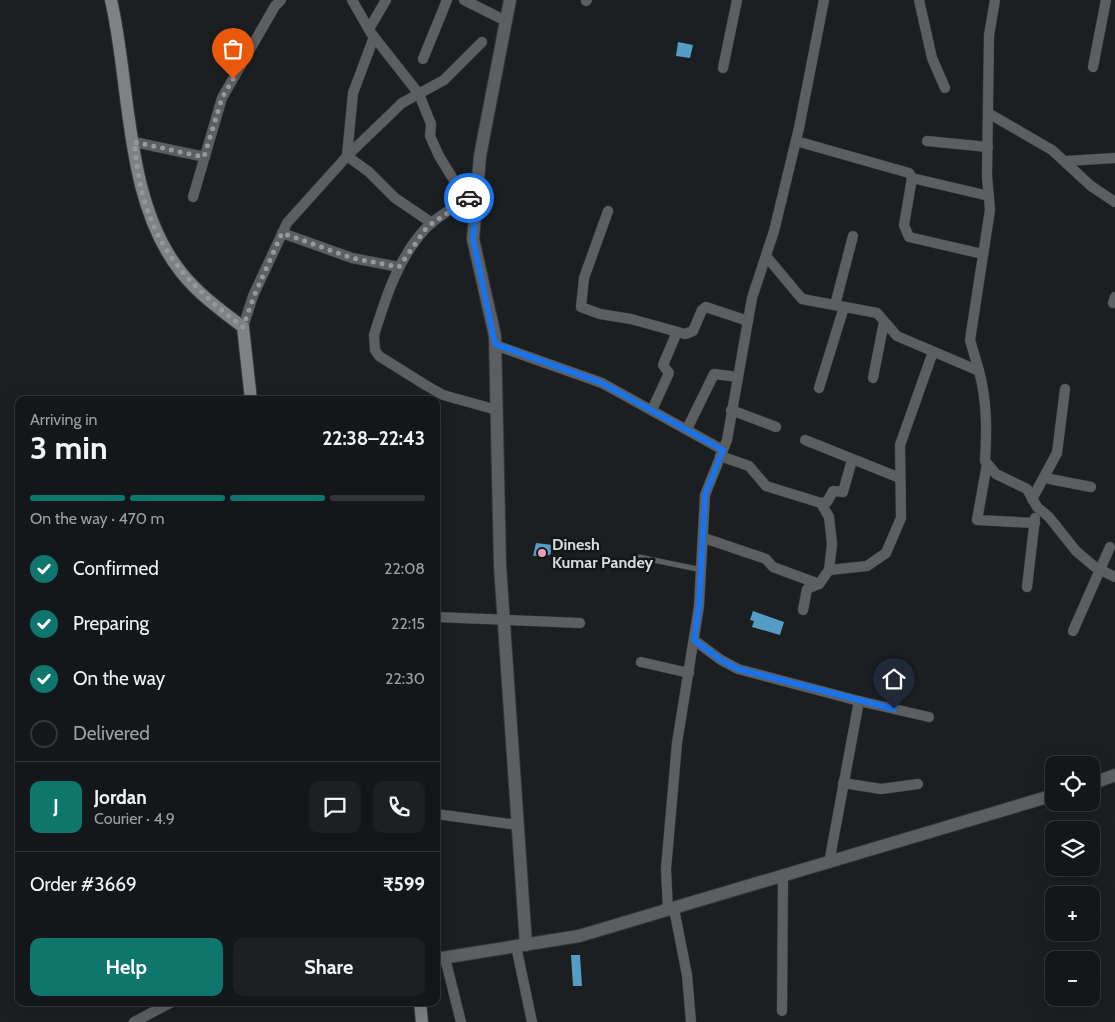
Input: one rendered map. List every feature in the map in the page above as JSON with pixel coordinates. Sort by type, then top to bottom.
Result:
[{"type":"main road","points":[[111,0],[144,198],[158,238],[181,273],[211,302],[243,327],[251,396]]},
{"type":"main road","points":[[420,1006],[422,1022]]},
{"type":"street","points":[[193,197],[224,93],[250,53],[275,6],[281,0]]},
{"type":"street","points":[[352,0],[371,33],[419,94],[432,124],[430,136],[439,156],[471,197]]},
{"type":"street","points":[[347,156],[353,93],[371,33],[386,0]]},
{"type":"street","points":[[423,59],[447,0]]},
{"type":"street","points":[[464,0],[506,21]]},
{"type":"street","points":[[510,0],[471,197],[473,239],[495,344],[504,620],[518,825],[521,945],[532,1022]]},
{"type":"street","points":[[723,68],[737,0]]},
{"type":"street","points":[[691,1022],[687,975],[671,910],[666,869],[677,743],[694,640],[702,570],[705,495],[722,453],[752,298],[774,231],[796,141],[824,0]]},
{"type":"street","points":[[919,0],[932,58],[946,88]]},
{"type":"street","points":[[995,0],[989,35],[988,148],[990,210],[970,340],[984,392],[985,461],[996,474],[1026,489],[1034,503],[1049,517],[1076,551],[1101,570],[1115,577]]},
{"type":"street","points":[[1093,67],[1106,0]]},
{"type":"street","points":[[243,327],[254,296],[287,223],[347,156],[402,103],[444,80],[482,42]]},
{"type":"street","points":[[988,113],[1038,140],[1066,161],[1091,186],[1115,202]]},
{"type":"street","points":[[796,141],[909,173],[912,178],[904,225],[909,237],[983,254]]},
{"type":"street","points":[[927,141],[988,148]]},
{"type":"street","points":[[134,142],[204,157]]},
{"type":"street","points":[[347,156],[369,172],[395,198],[432,223]]},
{"type":"street","points":[[1066,161],[1115,158]]},
{"type":"street","points":[[912,178],[989,196]]},
{"type":"street","points":[[471,197],[432,223],[422,233],[399,267],[390,285],[374,334],[375,350],[379,356],[443,395],[497,410]]},
{"type":"street","points":[[608,211],[584,278],[581,307],[600,314],[631,319],[690,334],[702,310],[706,307],[748,321]]},
{"type":"street","points":[[282,233],[352,258],[399,267]]},
{"type":"street","points":[[819,388],[840,306],[853,236]]},
{"type":"street","points":[[766,256],[802,299],[877,313],[897,336],[979,371]]},
{"type":"street","points":[[873,378],[884,322]]},
{"type":"street","points":[[652,410],[669,373],[663,365],[677,332]]},
{"type":"street","points":[[495,344],[602,383],[652,410],[722,453],[749,466],[762,484],[766,486],[821,503],[827,502],[833,491],[843,492],[852,460]]},
{"type":"street","points":[[829,570],[868,566],[884,556],[900,522],[900,445],[934,352]]},
{"type":"street","points":[[686,430],[714,374],[738,377]]},
{"type":"street","points":[[1027,587],[1035,523],[1034,503],[1058,449],[1065,389]]},
{"type":"street","points":[[731,410],[776,427]]},
{"type":"street","points":[[805,440],[900,478]]},
{"type":"street","points":[[987,464],[977,520],[1035,523]]},
{"type":"street","points":[[1045,478],[1091,487]]},
{"type":"street","points":[[803,610],[807,589],[819,584],[829,570],[832,544],[829,517],[821,503]]},
{"type":"street","points":[[704,538],[766,559],[773,567],[819,584]]},
{"type":"street","points":[[1073,631],[1110,547]]},
{"type":"street","points":[[440,617],[580,623]]},
{"type":"street","points":[[694,640],[721,660],[738,669],[859,701],[929,717]]},
{"type":"street","points":[[640,662],[689,672]]},
{"type":"street","points":[[830,863],[859,701]]},
{"type":"street","points":[[1100,781],[1115,776]]},
{"type":"street","points":[[843,783],[881,789],[918,784]]},
{"type":"street","points":[[460,1022],[441,958],[579,936],[1045,799]]},
{"type":"street","points":[[440,815],[518,825]]},
{"type":"street","points":[[782,1011],[783,877]]},
{"type":"street","points":[[134,1022],[164,1006]]},
{"type":"lane","points":[[639,557],[702,570]]},
{"type":"building","points":[[678,42],[693,45],[690,58],[676,56]]},
{"type":"building","name":"Dinesh Kumar Pandey","points":[[536,543],[553,545],[550,555],[533,556]]},
{"type":"building","points":[[753,611],[784,622],[780,635],[752,627],[754,621],[750,620]]},
{"type":"building","points":[[571,955],[580,955],[582,986],[573,986]]},
{"type":"way so far","points":[[233,79],[222,98],[204,157],[134,142],[144,198],[158,238],[181,273],[211,302],[243,327],[254,296],[282,233],[352,258],[399,267],[427,227],[469,198]]},
{"type":"place","name":"Dinesh Kumar Pandey","points":[[542,553]]},
{"type":"route","points":[[469,198],[477,193],[473,239],[495,336],[495,344],[602,383],[723,450],[705,495],[704,543],[694,640],[721,660],[738,669],[894,709]]}]
